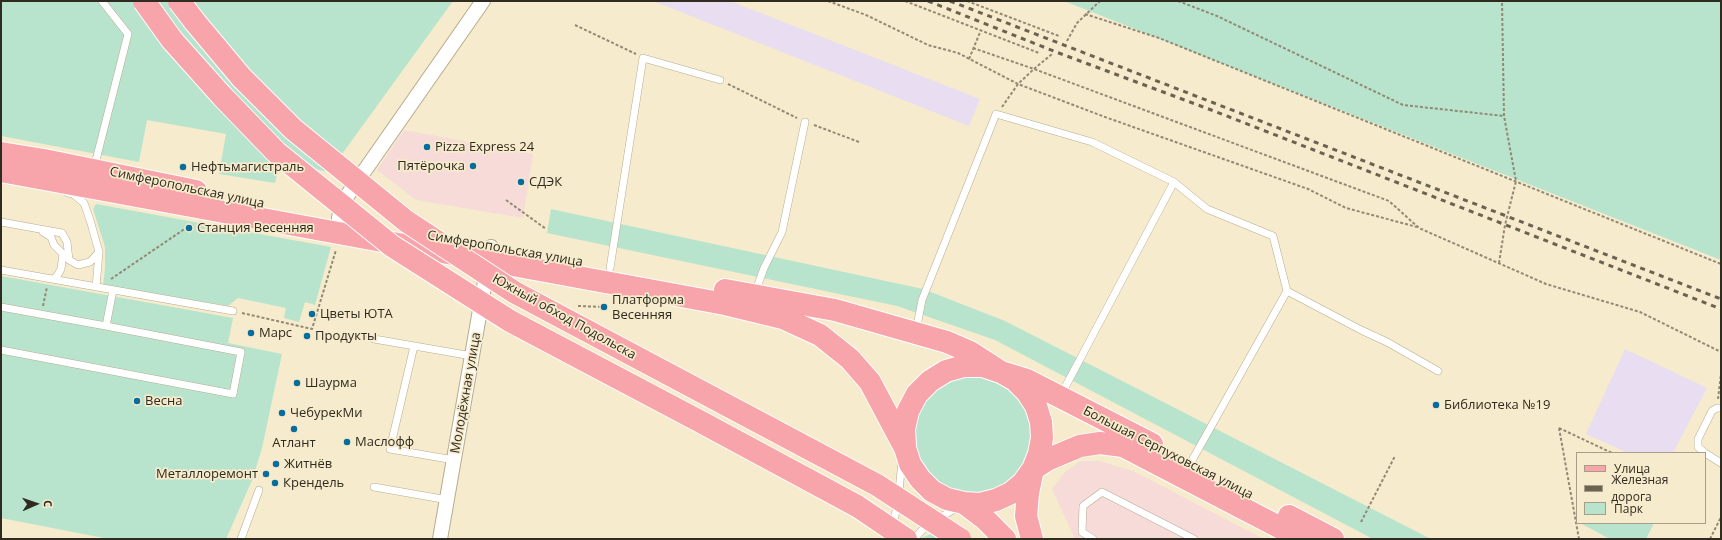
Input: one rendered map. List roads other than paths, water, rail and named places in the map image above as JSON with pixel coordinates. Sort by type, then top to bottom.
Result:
[{"type":"main road","name":"Южный обход Подольска","points":[[144,1],[172,40],[222,96],[276,152],[392,246],[510,321],[857,506],[906,539]]},
{"type":"main road","name":"Южный обход Подольска","points":[[180,1],[195,22],[241,77],[293,129],[406,221],[514,292],[877,485],[960,539]]},
{"type":"main road","name":"Симферопольская улица","points":[[1,153],[93,169],[222,196],[339,218],[490,254],[725,304],[783,318],[820,335],[850,359],[870,382],[905,448]]},
{"type":"main road","name":"Симферопольская улица","points":[[1,170],[490,254],[610,268],[835,310],[947,342],[970,352],[1001,372]]},
{"type":"main road","points":[[1032,539],[1026,516],[1028,493],[1042,438],[1041,422],[1027,392],[1015,380],[1001,372],[983,366],[964,366],[946,371],[930,381],[917,394],[908,411],[904,429],[905,448],[910,464],[920,479],[928,487],[947,499],[964,503],[980,504],[996,500],[1011,493],[1023,482],[1033,469]]},
{"type":"main road","name":"Большая Серпуховская улица","points":[[1001,372],[1027,380],[1333,539]]},
{"type":"main road","name":"Большая Серпуховская улица","points":[[1033,469],[1049,459],[1080,446],[1100,443],[1124,446],[1302,539]]},
{"type":"main road","points":[[964,503],[985,519],[1005,539]]},
{"type":"street","points":[[339,218],[341,206],[349,193],[483,1]]},
{"type":"street","name":"Молодёжная улица","points":[[440,539],[490,254]]},
{"type":"lane","points":[[93,169],[128,34],[102,1]]},
{"type":"lane","points":[[610,268],[643,58],[720,80]]},
{"type":"lane","points":[[915,333],[922,300],[996,114],[1092,142],[1174,182],[1207,209],[1273,236],[1287,290],[1190,464]]},
{"type":"lane","points":[[754,295],[760,278],[782,232],[804,122]]},
{"type":"lane","points":[[1060,397],[1174,182]]},
{"type":"lane","points":[[59,191],[73,194],[84,203],[99,252],[96,287]]},
{"type":"lane","points":[[1,222],[62,233],[67,242],[69,260],[78,265],[90,262],[99,252]]},
{"type":"lane","points":[[40,230],[51,237],[54,245],[63,254]]},
{"type":"lane","points":[[52,279],[57,276],[61,269],[63,254],[67,242]]},
{"type":"lane","points":[[1,270],[233,311]]},
{"type":"lane","points":[[106,326],[113,290]]},
{"type":"lane","points":[[1287,290],[1354,327],[1387,342],[1438,371]]},
{"type":"lane","points":[[1,306],[241,352],[233,394],[1,350]]},
{"type":"lane","points":[[374,340],[472,356]]},
{"type":"lane","points":[[414,346],[390,449],[454,460]]},
{"type":"lane","points":[[1704,452],[1698,447],[1698,439],[1712,411],[1719,408]]},
{"type":"lane","points":[[889,539],[898,502],[900,472],[905,448]]},
{"type":"lane","points":[[1706,454],[1721,463]]},
{"type":"lane","points":[[374,486],[448,500]]},
{"type":"lane","points":[[241,539],[259,490]]},
{"type":"lane","points":[[1093,539],[1082,532],[1083,506],[1102,492],[1194,539]]},
{"type":"lane","points":[[914,539],[927,525],[964,503]]},
{"type":"railway","points":[[928,1],[1721,309]]},
{"type":"railway","points":[[950,1],[1721,299]]},
{"type":"place","name":"Pizza Express 24","points":[[427,147]]},
{"type":"place","name":"Пятёрочка","points":[[473,166]]},
{"type":"place","name":"Нефтьмагистраль","points":[[183,167]]},
{"type":"place","name":"СДЭК","points":[[521,182]]},
{"type":"place","name":"Станция Весенняя","points":[[189,228]]},
{"type":"place","name":"Платформа Весенняя","points":[[604,307]]},
{"type":"place","name":"Цветы ЮТА","points":[[312,314]]},
{"type":"place","name":"Марс","points":[[251,333]]},
{"type":"place","name":"Продукты","points":[[307,336]]},
{"type":"place","name":"Шаурма","points":[[297,383]]},
{"type":"place","name":"Весна","points":[[137,401]]},
{"type":"place","name":"Библиотека №19","points":[[1436,405]]},
{"type":"place","name":"ЧебурекМи","points":[[282,413]]},
{"type":"place","name":"Атлант","points":[[294,429]]},
{"type":"place","name":"Маслофф","points":[[347,442]]},
{"type":"place","name":"Житнёв","points":[[276,464]]},
{"type":"place","name":"Металлоремонт","points":[[266,474]]},
{"type":"place","name":"Крендель","points":[[275,483]]}]
